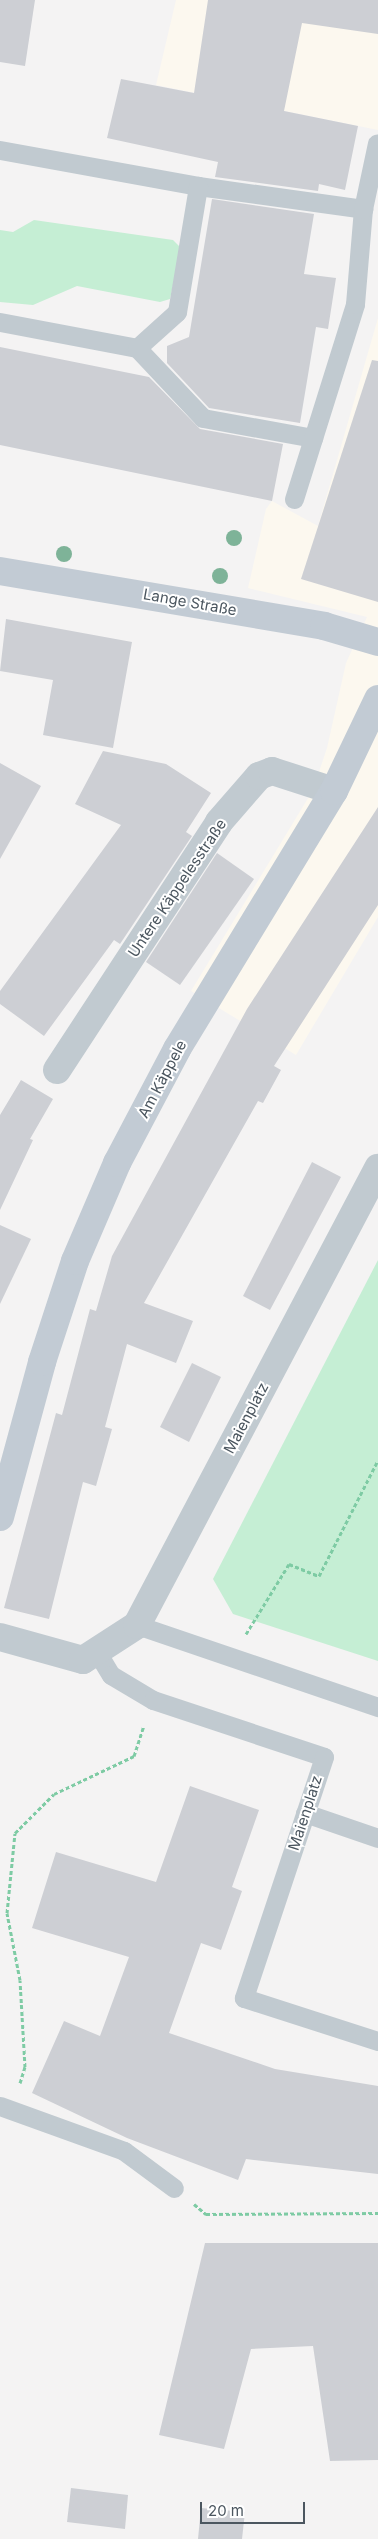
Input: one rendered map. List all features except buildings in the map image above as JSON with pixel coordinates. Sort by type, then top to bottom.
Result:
[{"type":"street","name":"Lange Straße","points":[[0,571],[324,626],[378,642]]},
{"type":"street","name":"Am Käppele","points":[[0,1517],[4,1486],[75,1261],[117,1163],[176,1049],[334,791],[378,699]]},
{"type":"street","name":"Untere Käppelesstraße","points":[[56,1070],[219,822],[254,780],[272,771],[334,791]]},
{"type":"street","name":"Maienplatz","points":[[0,1637],[83,1660],[137,1625],[378,1168]]},
{"type":"lane","points":[[294,499],[355,304],[363,209],[377,144]]},
{"type":"lane","points":[[0,150],[198,186],[363,209]]},
{"type":"lane","points":[[137,348],[177,312],[198,186]]},
{"type":"lane","points":[[0,322],[137,348],[203,418],[313,438]]},
{"type":"lane","points":[[137,1625],[233,1656],[378,1707]]},
{"type":"lane","name":"Maienplatz","points":[[98,1652],[111,1675],[153,1700],[324,1757],[244,1998],[378,2041]]},
{"type":"lane","points":[[305,1813],[378,1838]]},
{"type":"lane","points":[[5,2108],[124,2151],[174,2188]]},
{"type":"path","points":[[233,1656],[289,1564],[319,1576],[378,1460]]},
{"type":"path","points":[[5,2108],[25,2067],[20,1980],[7,1913],[15,1833],[54,1794],[134,1756],[153,1700]]},
{"type":"path","points":[[174,2188],[206,2214],[378,2213]]},
{"type":"shaded area","points":[[176,0],[378,0],[378,130],[156,85]]},
{"type":"shaded area","points":[[378,318],[378,917],[296,1055],[191,991],[313,790],[327,748],[346,663],[367,617],[248,588],[266,509],[272,501],[318,526]]},
{"type":"green space","points":[[34,220],[173,240],[181,248],[170,299],[160,302],[77,286],[33,305],[0,302],[0,230],[13,232]]},
{"type":"green space","points":[[378,1260],[378,1661],[233,1614],[213,1579]]}]
